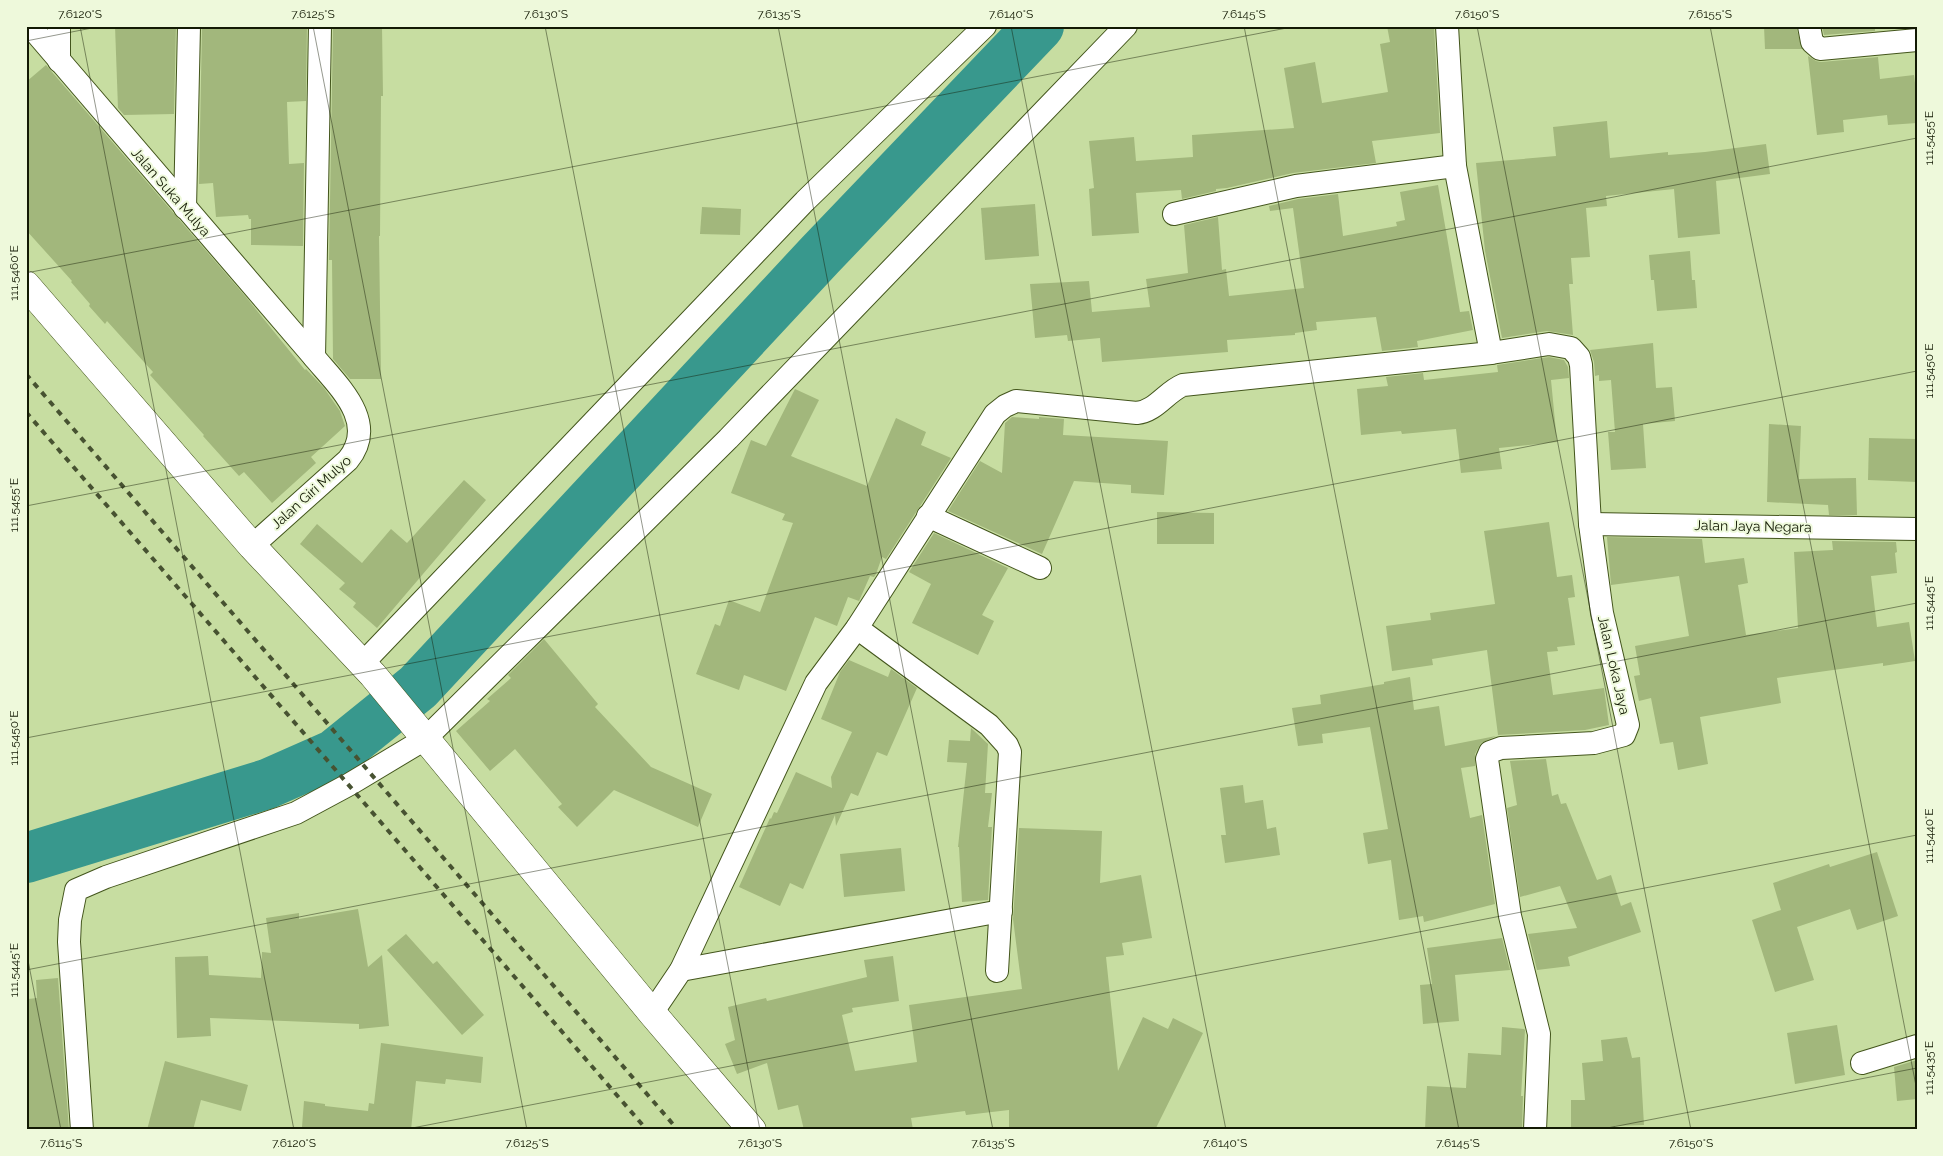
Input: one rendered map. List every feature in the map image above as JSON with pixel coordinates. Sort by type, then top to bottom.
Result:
[{"type":"main road","points":[[26,285],[252,546],[368,669],[652,1013],[752,1130]]},
{"type":"street","name":"Jalan Suka Mulya","points":[[30,26],[314,357]]},
{"type":"street","points":[[59,61],[60,26]]},
{"type":"street","points":[[185,208],[189,26]]},
{"type":"street","points":[[314,357],[320,26]]},
{"type":"street","points":[[368,669],[805,201],[985,26]]},
{"type":"street","points":[[82,1130],[69,942],[70,920],[76,890],[106,877],[296,812],[350,784],[420,732],[728,439],[1126,26]]},
{"type":"street","points":[[652,1013],[681,970],[816,683],[858,628],[995,414],[1005,406],[1016,401],[1137,413],[1152,409],[1176,388],[1183,385],[1491,353],[1455,166],[1447,26]]},
{"type":"street","points":[[1809,26],[1812,42],[1820,49],[1917,40]]},
{"type":"street","points":[[1174,214],[1296,186],[1455,166]]},
{"type":"street","name":"Jalan Loka Jaya","points":[[1491,353],[1549,344],[1571,348],[1581,365],[1590,524],[1602,613],[1628,725],[1624,735],[1594,743],[1501,748],[1490,752],[1486,762],[1510,916],[1539,1034],[1535,1130]]},
{"type":"street","name":"Jalan Giri Mulyo","points":[[252,546],[356,451],[360,438],[353,408],[348,398],[314,357]]},
{"type":"street","points":[[928,516],[1040,568]]},
{"type":"street","name":"Jalan Jaya Negara","points":[[1590,524],[1917,529]]},
{"type":"street","points":[[858,628],[989,725],[1010,752],[997,971]]},
{"type":"street","points":[[681,970],[1001,911]]},
{"type":"street","points":[[1862,1064],[1917,1046]]},
{"type":"building","points":[[115,26],[176,26],[174,114],[124,115],[118,108]]},
{"type":"building","points":[[202,26],[307,26],[306,101],[287,102],[289,164],[304,163],[303,246],[251,245],[251,219],[249,219],[248,215],[216,217],[213,183],[199,184]]},
{"type":"building","points":[[333,26],[382,26],[383,96],[381,96],[379,236],[381,379],[350,379],[333,359],[332,260],[329,260]]},
{"type":"building","points":[[1387,26],[1434,26],[1440,133],[1372,141],[1376,163],[1293,173],[1216,189],[1216,191],[1182,199],[1181,190],[1136,193],[1139,233],[1092,236],[1089,189],[1094,188],[1089,141],[1134,137],[1136,161],[1193,157],[1192,135],[1294,128],[1284,68],[1315,62],[1322,103],[1388,92],[1380,44],[1390,42]]},
{"type":"building","points":[[1764,26],[1796,26],[1802,49],[1765,49]]},
{"type":"building","points":[[1822,26],[1875,26],[1875,31],[1824,35]]},
{"type":"building","points":[[1808,56],[1821,62],[1878,57],[1880,79],[1914,75],[1917,123],[1888,125],[1887,115],[1843,120],[1844,132],[1817,135]]},
{"type":"building","points":[[46,65],[246,297],[305,370],[324,388],[340,411],[345,426],[311,457],[316,463],[272,503],[244,472],[239,476],[150,375],[153,372],[107,321],[105,324],[89,306],[90,304],[72,281],[26,230],[26,82]]},
{"type":"building","points":[[1607,121],[1610,158],[1668,152],[1668,155],[1705,152],[1766,144],[1770,174],[1716,181],[1720,234],[1678,238],[1674,189],[1606,196],[1607,206],[1586,208],[1590,257],[1571,258],[1573,284],[1569,284],[1573,335],[1547,331],[1502,338],[1485,251],[1476,163],[1556,156],[1553,127]]},
{"type":"building","points":[[1438,185],[1460,312],[1469,311],[1473,330],[1417,341],[1418,347],[1382,351],[1376,317],[1316,322],[1317,330],[1295,333],[1295,335],[1227,340],[1228,352],[1102,362],[1100,338],[1068,341],[1067,335],[1035,338],[1030,284],[1089,281],[1092,312],[1150,307],[1146,279],[1188,273],[1184,225],[1218,217],[1222,270],[1226,269],[1229,296],[1304,288],[1293,208],[1270,211],[1269,206],[1298,199],[1338,194],[1343,236],[1397,226],[1396,222],[1405,220],[1400,192]]},
{"type":"building","points":[[1035,204],[1039,256],[985,260],[981,208]]},
{"type":"building","points":[[702,207],[741,209],[740,235],[700,234]]},
{"type":"building","points":[[1690,251],[1692,280],[1695,280],[1697,308],[1657,311],[1654,280],[1651,280],[1649,255]]},
{"type":"building","points":[[1653,343],[1656,388],[1672,387],[1675,421],[1643,424],[1646,468],[1611,470],[1608,432],[1615,432],[1611,380],[1599,381],[1599,375],[1595,376],[1594,362],[1590,350]]},
{"type":"building","points":[[1549,357],[1564,360],[1568,367],[1569,378],[1551,380],[1557,442],[1499,448],[1502,469],[1461,473],[1456,429],[1402,434],[1401,431],[1361,435],[1357,389],[1388,386],[1386,377],[1423,373],[1424,380],[1498,372],[1497,365]]},
{"type":"building","points":[[795,389],[819,400],[791,456],[867,486],[896,418],[926,432],[921,445],[951,458],[886,559],[882,557],[876,574],[874,577],[870,576],[859,601],[848,597],[837,626],[815,617],[786,691],[744,675],[739,690],[696,674],[715,624],[720,626],[729,600],[760,612],[793,523],[782,520],[785,514],[731,493],[751,440],[766,446]]},
{"type":"building","points":[[1012,417],[1064,419],[1063,435],[1168,441],[1164,495],[1131,493],[1131,485],[1074,481],[1042,554],[948,511],[980,461],[1002,473],[1005,423]]},
{"type":"building","points":[[1769,424],[1801,426],[1799,479],[1856,478],[1857,515],[1829,515],[1828,505],[1767,502]]},
{"type":"building","points":[[1869,438],[1917,439],[1917,482],[1868,480]]},
{"type":"building","points":[[464,480],[486,500],[377,628],[353,607],[356,603],[339,589],[345,583],[300,544],[317,524],[362,563],[391,529],[407,543]]},
{"type":"building","points":[[1157,512],[1214,513],[1214,544],[1157,544]]},
{"type":"building","points":[[1549,522],[1557,577],[1572,575],[1575,597],[1568,598],[1575,645],[1557,647],[1558,651],[1547,652],[1553,695],[1604,688],[1609,725],[1585,730],[1498,735],[1487,650],[1432,659],[1433,665],[1392,671],[1386,626],[1431,620],[1430,613],[1495,604],[1484,531]]},
{"type":"building","points":[[934,533],[1008,568],[982,615],[994,621],[978,655],[912,623],[931,584],[909,572]]},
{"type":"building","points":[[1607,537],[1702,539],[1705,563],[1744,558],[1748,583],[1738,585],[1746,635],[1798,628],[1794,552],[1833,550],[1832,541],[1896,542],[1897,573],[1871,576],[1877,627],[1909,622],[1915,661],[1883,666],[1883,663],[1777,678],[1781,703],[1700,717],[1708,764],[1678,770],[1673,742],[1660,744],[1651,698],[1639,701],[1634,676],[1640,675],[1635,646],[1689,636],[1679,576],[1611,585]]},
{"type":"building","points":[[544,639],[598,704],[595,707],[651,767],[712,794],[698,827],[614,790],[577,827],[558,807],[562,804],[515,749],[490,771],[456,731],[490,701],[487,699],[511,678],[508,675]]},
{"type":"building","points":[[849,660],[888,677],[891,669],[917,688],[887,756],[877,752],[858,796],[851,793],[836,826],[835,815],[803,889],[790,883],[780,906],[739,887],[770,818],[774,812],[777,813],[796,772],[832,788],[831,777],[852,732],[821,719],[840,672]]},
{"type":"building","points":[[1410,677],[1414,710],[1439,706],[1445,746],[1496,736],[1481,743],[1475,754],[1475,766],[1461,768],[1470,818],[1482,815],[1495,904],[1424,922],[1423,916],[1399,920],[1391,860],[1368,864],[1363,833],[1388,829],[1370,727],[1322,734],[1323,743],[1298,746],[1292,708],[1321,704],[1320,695],[1384,684],[1384,682]]},
{"type":"building","points":[[971,728],[988,744],[985,793],[992,793],[988,827],[992,827],[988,900],[962,902],[958,847],[967,763],[947,762],[949,740],[970,741]]},
{"type":"building","points":[[1546,759],[1552,796],[1558,794],[1561,804],[1566,803],[1597,880],[1611,875],[1621,906],[1631,902],[1641,932],[1568,957],[1570,966],[1537,970],[1528,934],[1577,928],[1560,886],[1520,897],[1507,808],[1517,805],[1510,761]]},
{"type":"building","points":[[1243,785],[1245,803],[1263,800],[1267,829],[1276,827],[1280,855],[1225,863],[1221,835],[1226,835],[1220,788]]},
{"type":"building","points":[[1019,828],[1102,831],[1100,883],[1141,875],[1152,938],[1122,943],[1124,955],[1106,957],[1118,1071],[1143,1017],[1168,1029],[1173,1018],[1203,1033],[1155,1130],[1009,1130],[1009,1110],[966,1115],[965,1111],[911,1118],[913,1130],[804,1130],[798,1105],[778,1110],[767,1063],[737,1074],[725,1044],[735,1040],[728,1007],[766,998],[767,1001],[867,977],[864,960],[893,956],[899,1001],[852,1008],[853,1012],[842,1015],[855,1071],[917,1062],[909,1005],[1022,989],[1013,919]]},
{"type":"building","points":[[901,848],[905,891],[844,897],[840,854]]},
{"type":"building","points":[[1877,852],[1898,916],[1857,930],[1850,909],[1797,927],[1814,980],[1775,992],[1752,920],[1781,910],[1773,883],[1829,864],[1830,867]]},
{"type":"building","points":[[358,909],[368,967],[382,955],[389,1026],[359,1029],[359,1024],[210,1018],[211,1036],[177,1038],[175,957],[208,956],[209,975],[261,978],[262,952],[271,953],[266,918],[299,913],[299,919]]},
{"type":"building","points":[[406,934],[433,964],[437,961],[484,1015],[462,1035],[387,950]]},
{"type":"building","points":[[1502,938],[1510,970],[1455,975],[1459,1021],[1423,1024],[1420,985],[1432,984],[1427,948]]},
{"type":"building","points":[[58,978],[69,1130],[26,1130],[26,1019],[29,1019],[28,999],[37,998],[36,980]]},
{"type":"building","points":[[1837,1025],[1845,1075],[1795,1084],[1787,1033]]},
{"type":"building","points":[[1502,1027],[1525,1030],[1521,1096],[1523,1096],[1522,1130],[1425,1130],[1427,1086],[1466,1088],[1468,1053],[1501,1055]]},
{"type":"building","points":[[1627,1037],[1632,1058],[1640,1057],[1644,1125],[1615,1126],[1615,1128],[1571,1127],[1571,1100],[1585,1100],[1582,1063],[1603,1061],[1601,1040]]},
{"type":"building","points":[[381,1043],[483,1057],[481,1083],[446,1079],[445,1084],[416,1081],[411,1130],[343,1130],[322,1128],[321,1130],[302,1127],[304,1101],[325,1104],[325,1106],[368,1111],[369,1103],[374,1104]]},
{"type":"building","points":[[1917,1060],[1917,1099],[1897,1101],[1894,1067]]},
{"type":"building","points":[[165,1061],[248,1085],[241,1111],[201,1100],[193,1130],[147,1130]]},
{"type":"waterway","points":[[26,858],[267,784],[335,754],[418,687],[820,255],[1039,26]]},
{"type":"railway","points":[[26,374],[678,1130]]},
{"type":"railway","points":[[26,412],[647,1130]]}]
